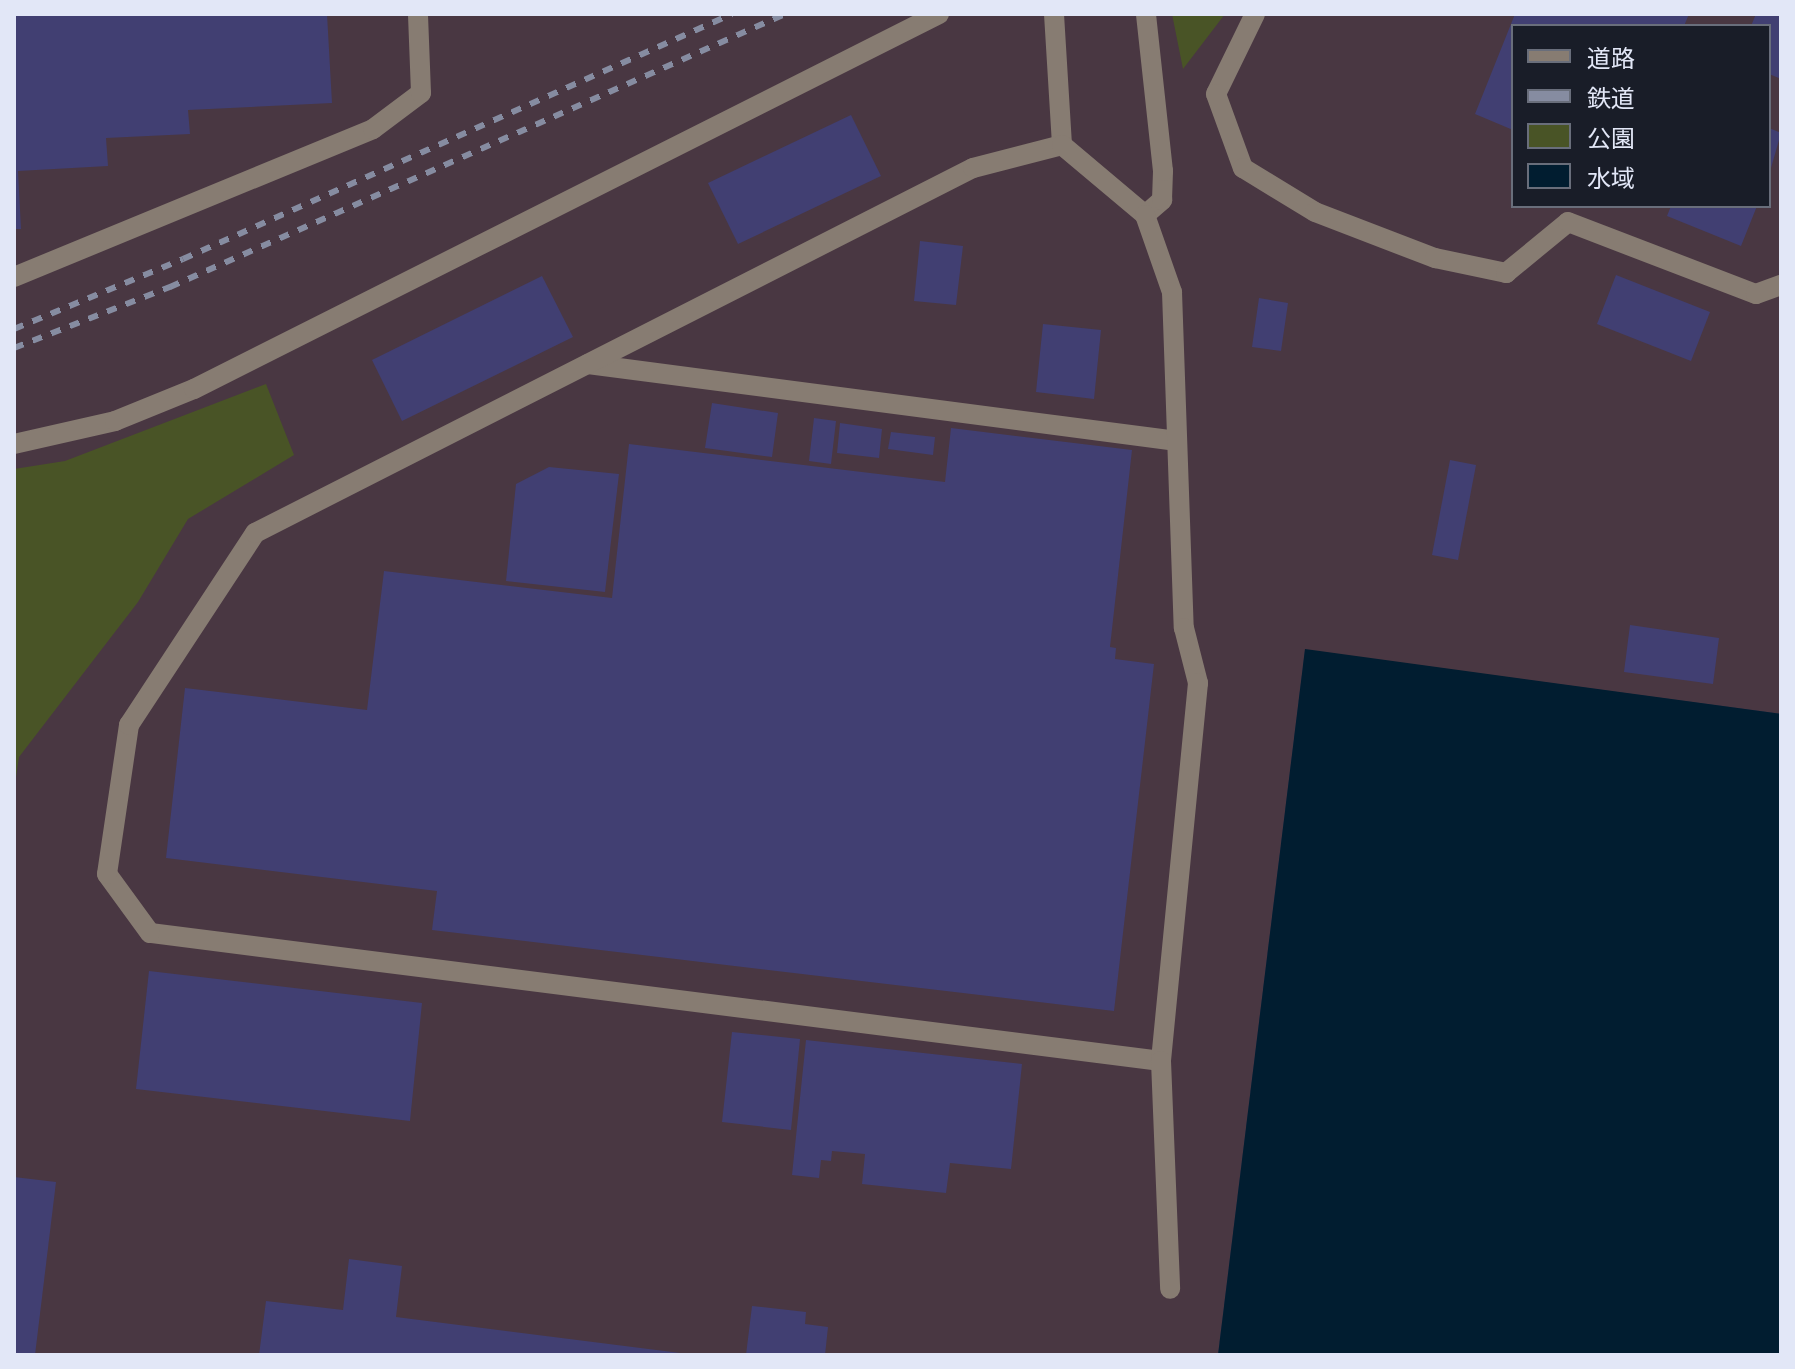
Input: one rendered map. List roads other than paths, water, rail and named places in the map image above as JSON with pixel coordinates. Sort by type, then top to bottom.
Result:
[{"type":"street","points":[[14,277],[373,129],[421,93],[418,14]]},
{"type":"street","points":[[14,444],[115,421],[194,389],[939,14]]},
{"type":"street","points":[[1054,14],[1062,145],[1145,215],[1172,292],[1184,628],[1198,683],[1161,1061],[1170,1289]]},
{"type":"street","points":[[1145,215],[1162,200],[1163,171],[1146,14]]},
{"type":"street","points":[[1255,14],[1216,94],[1243,168],[1315,212],[1435,258],[1506,273],[1568,222],[1756,294],[1781,285]]},
{"type":"street","points":[[1062,145],[973,168],[255,533],[129,725],[107,874],[150,933],[1161,1061]]},
{"type":"street","points":[[588,364],[1177,441]]},
{"type":"water","points":[[1305,649],[1781,714],[1781,1355],[1218,1355]]},
{"type":"railway","points":[[14,329],[183,259],[732,14]]},
{"type":"railway","points":[[14,348],[170,287],[785,14]]}]
